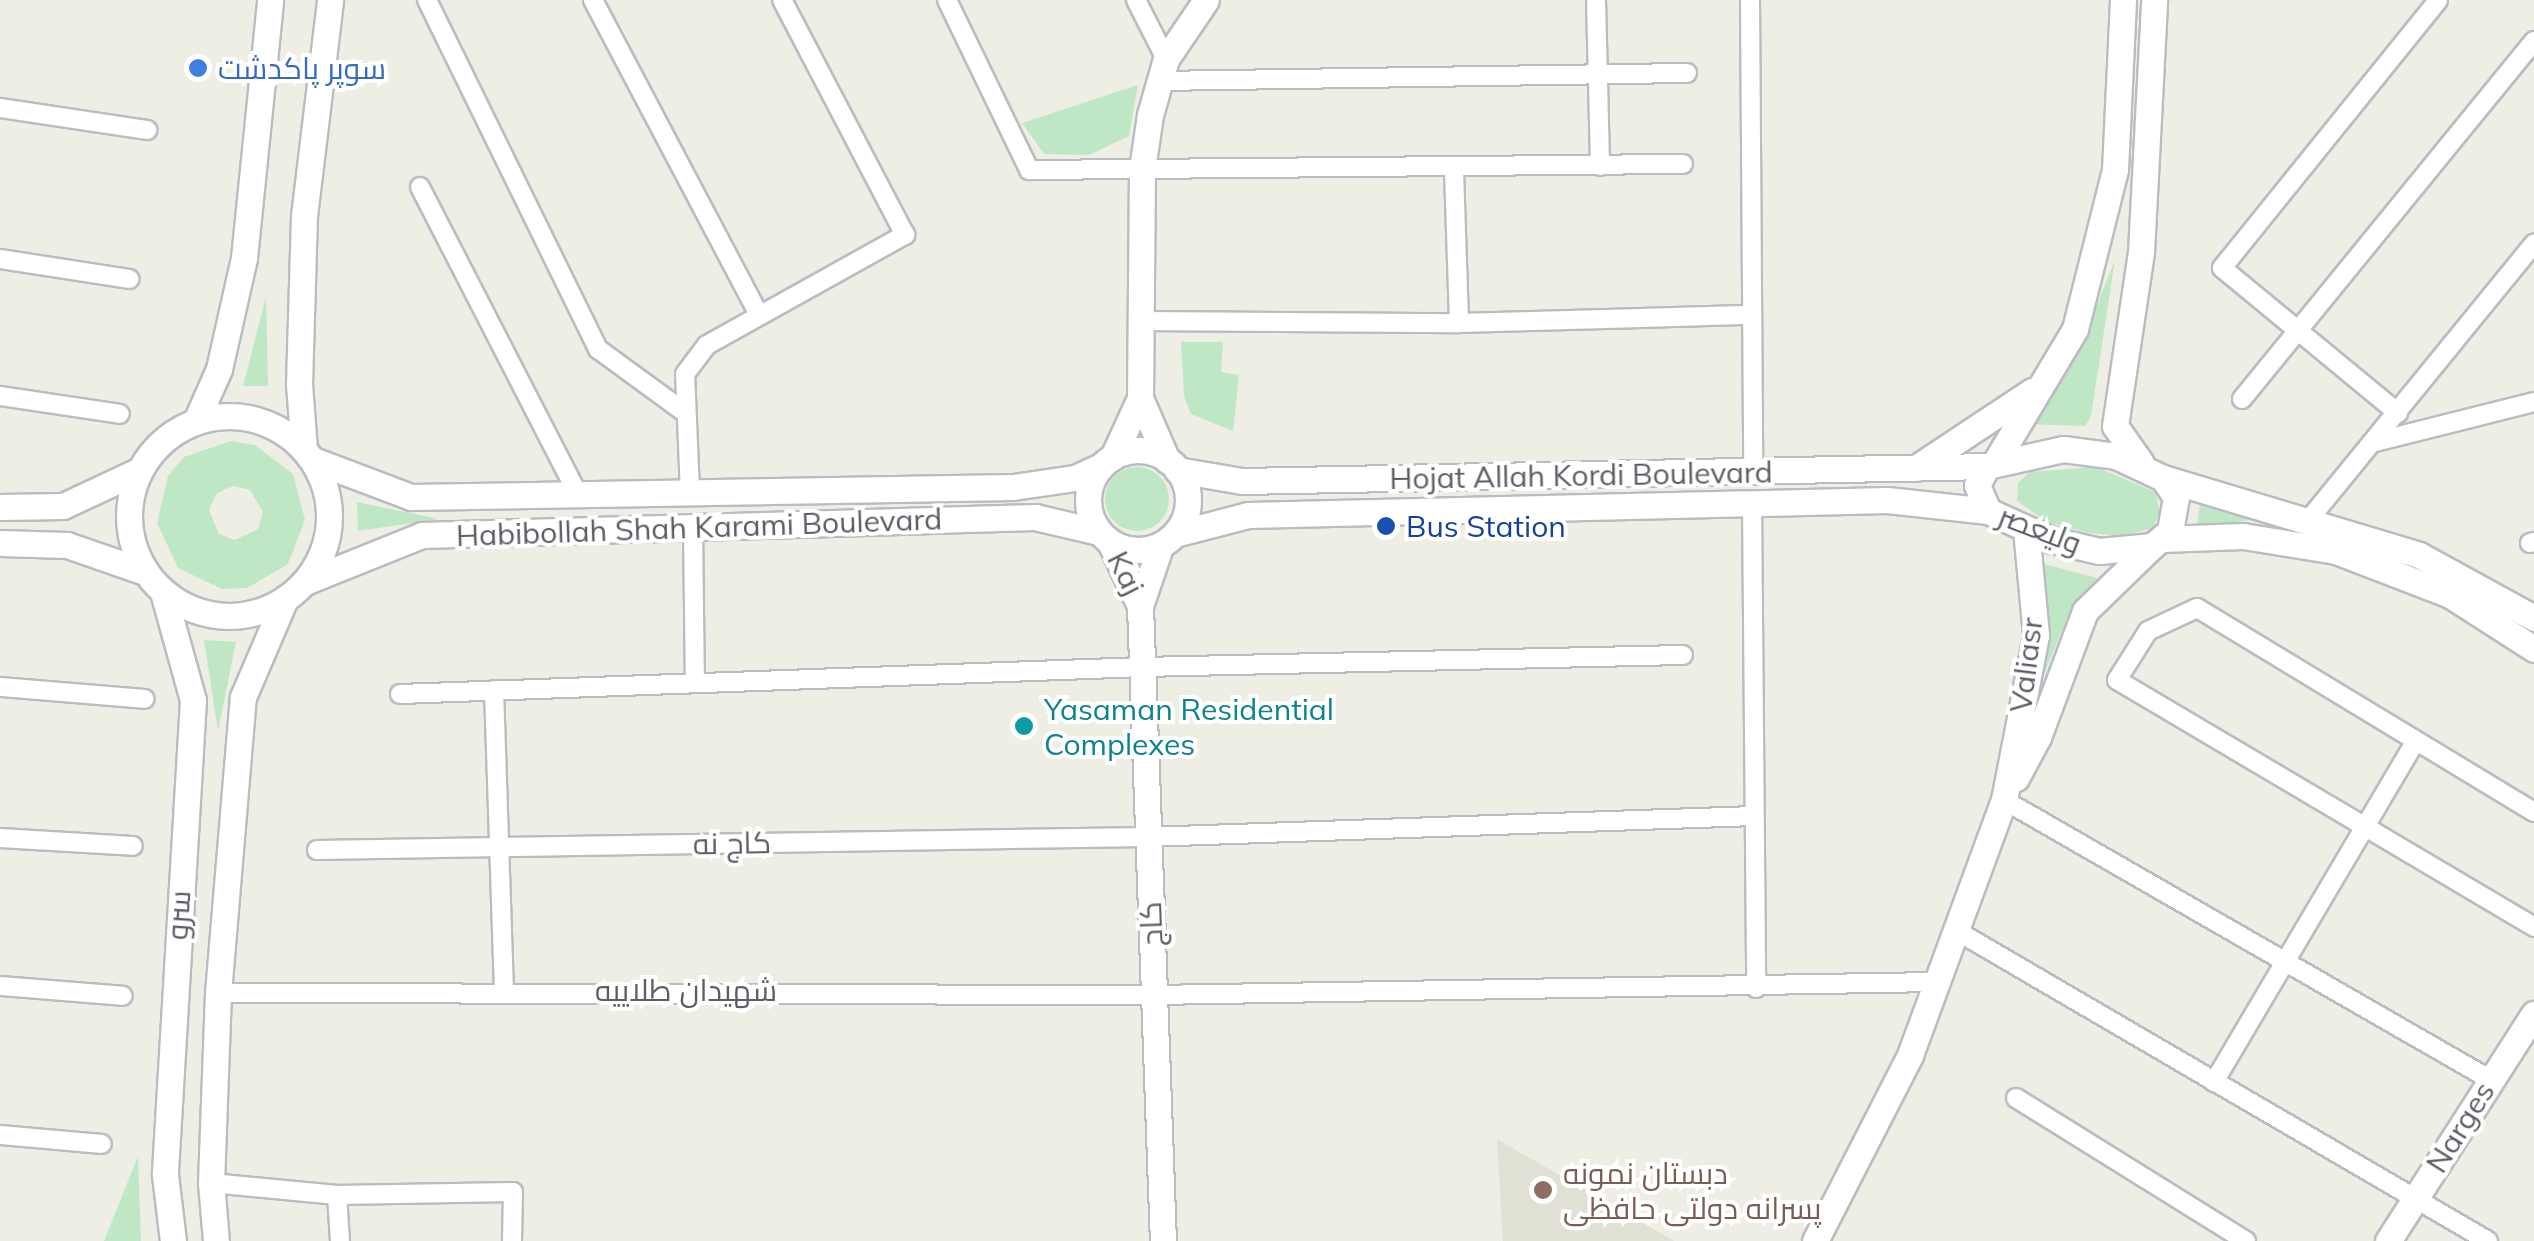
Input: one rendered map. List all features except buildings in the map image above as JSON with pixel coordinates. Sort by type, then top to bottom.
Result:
[{"type":"main road","points":[[196,420],[219,369],[244,258],[270,0]]},
{"type":"main road","points":[[308,455],[266,422],[219,416],[196,420],[152,450],[138,472],[128,522],[145,572],[163,592],[210,615],[249,614],[285,600],[305,582],[328,536],[324,484],[308,455],[299,384],[304,216],[330,0]]},
{"type":"main road","points":[[1140,398],[1088,506],[1105,537],[1138,550],[1168,539],[1187,495],[1140,398],[1142,169],[1162,70],[1206,0]]},
{"type":"main road","points":[[1991,463],[2075,329],[2115,170],[2123,0]]},
{"type":"main road","points":[[1815,1241],[1910,1056],[2004,800],[2038,736],[2085,611],[2157,542],[2176,504],[2153,472],[2125,446],[2116,415],[2141,252],[2154,0]]},
{"type":"main road","points":[[1915,469],[2036,388]]},
{"type":"main road","name":"ولیعصر","points":[[2063,449],[2153,472],[2307,530],[2157,542],[2099,551],[2026,530],[1988,511],[1976,485],[1991,463],[2063,449]]},
{"type":"main road","points":[[1107,461],[1140,450],[1172,465]]},
{"type":"main road","name":"Habibollah Shah Karami Boulevard","points":[[308,455],[411,496],[1013,487],[1076,478],[1107,461]]},
{"type":"main road","name":"Hojat Allah Kordi Boulevard","points":[[1172,465],[1242,481],[1915,469],[1991,463]]},
{"type":"main road","points":[[0,507],[63,506],[138,472]]},
{"type":"main road","name":"Hojat Allah Kordi Boulevard","points":[[1168,539],[1248,516],[1927,500],[1988,511]]},
{"type":"main road","name":"Habibollah Shah Karami Boulevard","points":[[305,582],[422,535],[1035,517],[1105,537]]},
{"type":"main road","name":"Valiasr","points":[[2004,800],[2036,635],[2026,530]]},
{"type":"main road","points":[[2307,530],[2435,562],[2534,618]]},
{"type":"main road","points":[[2307,530],[2486,614],[2534,649]]},
{"type":"main road","name":"Kaj","points":[[1105,537],[1140,606]]},
{"type":"main road","name":"Kaj","points":[[1140,606],[1168,539]]},
{"type":"main road","points":[[0,543],[67,545],[145,572]]},
{"type":"main road","name":"سرو","points":[[163,592],[193,700],[166,1142],[172,1241]]},
{"type":"main road","points":[[216,1241],[211,1183],[218,993],[243,697],[285,600]]},
{"type":"main road","name":"کاج","points":[[1140,606],[1163,1241]]},
{"type":"main road","name":"Narges","points":[[2388,1241],[2534,1014]]},
{"type":"street","points":[[427,0],[598,349],[684,412]]},
{"type":"street","points":[[593,0],[759,315]]},
{"type":"street","points":[[690,492],[685,374],[707,345],[905,235],[782,0]]},
{"type":"street","points":[[947,0],[1029,170],[1454,170],[1683,164]]},
{"type":"street","points":[[1136,0],[1162,70],[1688,73]]},
{"type":"street","points":[[1596,0],[1600,166]]},
{"type":"street","points":[[1750,0],[1753,471]]},
{"type":"street","points":[[2398,413],[2222,268],[2438,0]]},
{"type":"street","points":[[2242,400],[2534,41]]},
{"type":"street","points":[[0,108],[146,130]]},
{"type":"street","points":[[1454,170],[1459,324]]},
{"type":"street","points":[[420,187],[578,494]]},
{"type":"street","points":[[2307,530],[2374,442],[2527,260],[2534,244]]},
{"type":"street","points":[[0,259],[129,279]]},
{"type":"street","points":[[1140,321],[1459,324],[1752,315]]},
{"type":"street","points":[[0,396],[120,414]]},
{"type":"street","points":[[2374,442],[2534,402]]},
{"type":"street","points":[[1752,502],[1756,988]]},
{"type":"street","points":[[693,527],[694,682]]},
{"type":"street","points":[[2534,812],[2197,608],[2148,631],[2118,680],[2534,926]]},
{"type":"street","points":[[400,694],[1142,666],[1682,656]]},
{"type":"street","points":[[0,687],[144,699]]},
{"type":"street","points":[[494,690],[504,991]]},
{"type":"street","points":[[2214,1082],[2415,742]]},
{"type":"street","points":[[2004,800],[2288,957],[2490,1080]]},
{"type":"street","name":"کاج نه","points":[[318,850],[1147,838],[1754,816]]},
{"type":"street","points":[[0,838],[133,846]]},
{"type":"street","points":[[1956,931],[2488,1241]]},
{"type":"street","name":"شهیدان طلاییه","points":[[218,993],[1153,995],[1938,982]]},
{"type":"street","points":[[0,986],[124,996]]},
{"type":"street","points":[[2016,1098],[2246,1241]]},
{"type":"street","points":[[0,1135],[102,1144]]},
{"type":"street","points":[[211,1183],[337,1196],[513,1192],[512,1241]]},
{"type":"street","points":[[337,1196],[340,1241]]},
{"type":"shaded area","name":"دبستان نمونه پسرانه دولتی حافظی","points":[[1497,1139],[1674,1241],[1503,1241]]},
{"type":"green space","points":[[1138,85],[1129,136],[1089,155],[1044,154],[1022,123]]},
{"type":"green space","points":[[2115,260],[2091,416],[2085,426],[2026,424],[2084,337]]},
{"type":"green space","points":[[266,297],[268,386],[243,386]]},
{"type":"green space","points":[[1181,342],[1223,342],[1221,372],[1239,375],[1233,431],[1191,414],[1184,396]]},
{"type":"green space","points":[[231,441],[255,445],[293,474],[305,520],[288,564],[247,588],[222,589],[178,568],[157,523],[168,476],[184,457]],"holes":[[[233,486],[250,490],[263,512],[258,529],[235,540],[219,534],[209,510],[217,493]]]},
{"type":"green space","points":[[1137,467],[1160,476],[1169,499],[1160,522],[1137,531],[1114,522],[1105,499],[1114,476]]},
{"type":"green space","points":[[2096,467],[2155,492],[2160,512],[2153,528],[2123,536],[2088,533],[2047,522],[2017,501],[2018,483],[2030,472]]},
{"type":"green space","points":[[357,502],[439,519],[358,531]]},
{"type":"green space","points":[[2200,503],[2254,519],[2197,529]]},
{"type":"green space","points":[[2040,563],[2097,578],[2070,611],[2027,716],[2049,625]]},
{"type":"green space","points":[[204,640],[236,642],[218,731]]},
{"type":"green space","points":[[138,1156],[141,1241],[104,1241]]},
{"type":"place","name":"سوپر پاکدشت","points":[[198,68]]},
{"type":"place","name":"Bus Station","points":[[1386,526]]},
{"type":"place","name":"Yasaman Residential Complexes","points":[[1024,726]]},
{"type":"place","name":"دبستان نمونه پسرانه دولتی حافظی","points":[[1543,1190]]}]
